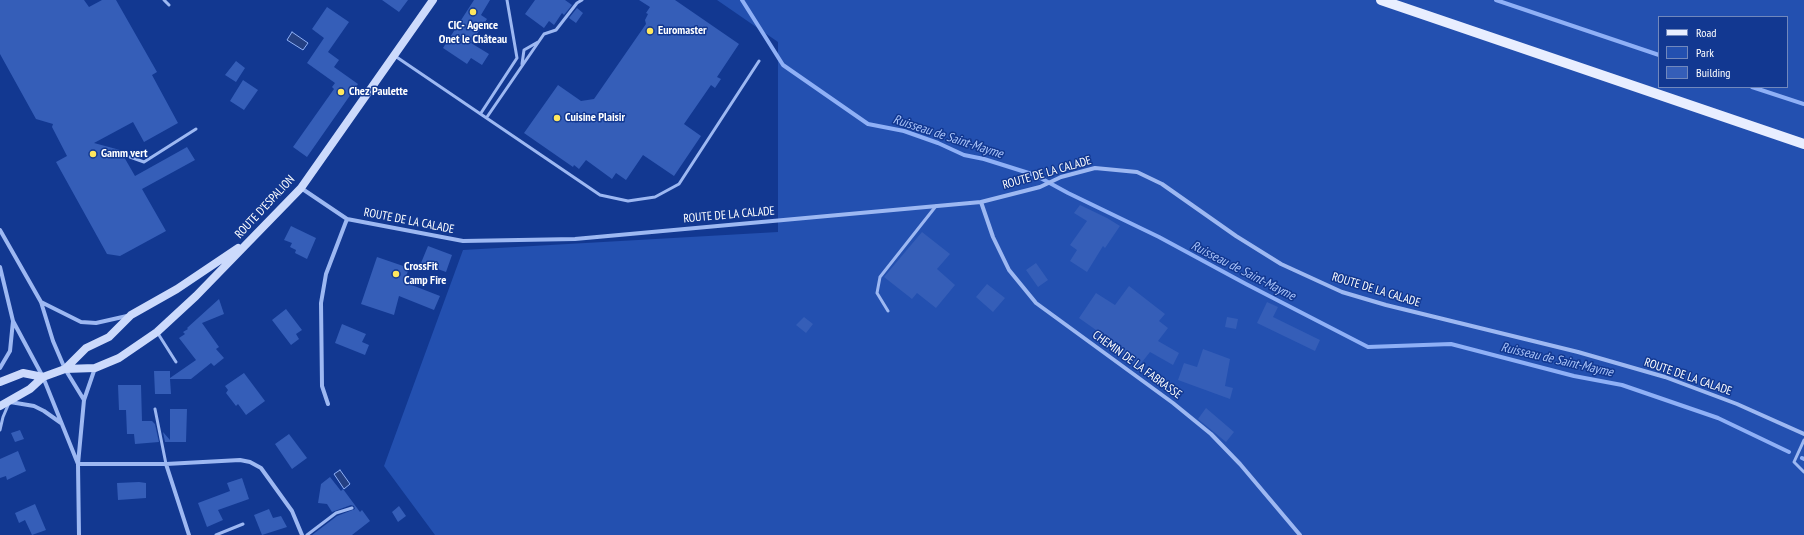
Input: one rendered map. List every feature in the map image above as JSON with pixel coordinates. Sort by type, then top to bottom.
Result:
[{"type":"main road","name":"ROUTE D'ESPALION","points":[[64,369],[95,368],[119,358],[157,332],[255,238],[301,188],[433,0]]},
{"type":"main road","points":[[1381,0],[1804,144]]},
{"type":"main road","points":[[0,406],[30,389],[43,377],[64,369],[86,348],[110,337],[131,315],[176,290],[255,238]]},
{"type":"main road","points":[[0,382],[23,373],[43,377]]},
{"type":"street","name":"ROUTE DE LA CALADE","points":[[301,188],[347,219],[463,241],[471,241],[575,239],[981,202],[1040,187],[1061,178],[1095,168],[1137,172],[1162,184],[1236,236],[1281,264],[1342,292],[1578,352],[1665,377],[1737,404],[1804,434]]},
{"type":"street","name":"CHEMIN DE LA FABRASSE","points":[[981,202],[993,237],[1009,270],[1036,303],[1172,403],[1211,434],[1240,464],[1300,535]]},
{"type":"street","points":[[328,404],[322,386],[321,303],[326,274],[347,219]]},
{"type":"street","points":[[0,230],[41,302],[64,369],[84,400]]},
{"type":"street","points":[[0,267],[13,321],[43,377],[78,464]]},
{"type":"street","points":[[41,302],[81,322],[96,323],[131,315]]},
{"type":"street","points":[[0,368],[10,351],[13,321]]},
{"type":"street","points":[[79,535],[78,464],[84,400],[95,368]]},
{"type":"street","points":[[9,402],[34,406],[44,411],[62,424]]},
{"type":"street","points":[[78,464],[166,464],[240,460],[250,462],[261,468],[292,512],[302,535]]},
{"type":"street","points":[[166,464],[189,535]]},
{"type":"lane","points":[[164,0],[169,5]]},
{"type":"lane","points":[[481,113],[517,58],[507,0]]},
{"type":"lane","points":[[487,117],[544,34],[556,30],[577,3],[582,0]]},
{"type":"lane","points":[[522,66],[524,50],[540,41]]},
{"type":"lane","points":[[394,55],[600,195],[628,201],[655,197],[679,184],[759,61]]},
{"type":"lane","points":[[130,157],[144,162],[196,129]]},
{"type":"lane","points":[[888,312],[876,292],[880,277],[936,206]]},
{"type":"lane","points":[[157,332],[176,362]]},
{"type":"lane","points":[[0,430],[9,402]]},
{"type":"lane","points":[[155,409],[166,464]]},
{"type":"lane","points":[[1804,440],[1794,462],[1804,472]]},
{"type":"lane","points":[[307,535],[336,514],[352,508]]},
{"type":"lane","points":[[216,535],[243,524]]},
{"type":"green space","points":[[717,0],[1804,0],[1804,535],[435,535],[384,466],[463,250],[778,232],[778,42]]},
{"type":"shaded area","points":[[292,32],[308,43],[303,50],[287,40]]},
{"type":"shaded area","points":[[340,470],[350,484],[344,489],[334,474]]},
{"type":"building","points":[[0,0],[84,0],[89,7],[102,0],[116,0],[157,72],[152,75],[178,123],[144,142],[133,122],[94,143],[120,150],[135,176],[187,147],[195,160],[142,189],[166,231],[120,256],[107,254],[56,162],[67,156],[52,127],[53,124],[36,119],[0,54]]},
{"type":"building","points":[[382,0],[408,0],[399,12]]},
{"type":"building","points":[[474,0],[490,0],[481,15],[487,19],[471,43],[489,54],[482,65],[471,58],[467,64],[443,48]]},
{"type":"building","points":[[535,0],[565,0],[572,5],[564,15],[562,13],[554,25],[549,21],[544,28],[525,14]]},
{"type":"building","points":[[639,0],[675,0],[739,44],[717,77],[721,79],[715,88],[711,85],[684,124],[701,136],[674,176],[643,155],[626,180],[616,173],[612,179],[586,160],[579,169],[574,165],[573,167],[524,133],[558,85],[581,101],[594,99],[646,24],[645,20],[648,14],[646,13],[650,7]]},
{"type":"building","points":[[327,7],[349,22],[328,52],[339,60],[334,67],[358,84],[307,157],[293,147],[334,89],[332,87],[335,83],[307,63],[324,38],[312,29]]},
{"type":"building","points":[[577,8],[583,13],[576,23],[569,18]]},
{"type":"building","points":[[236,61],[245,68],[236,82],[225,75]]},
{"type":"building","points":[[243,80],[258,90],[244,110],[230,101]]},
{"type":"building","points":[[1080,205],[1120,226],[1105,248],[1103,246],[1087,272],[1070,261],[1077,250],[1070,245],[1087,221],[1074,213]]},
{"type":"building","points":[[291,226],[316,238],[307,259],[295,253],[296,250],[290,247],[292,243],[284,240]]},
{"type":"building","points":[[922,232],[950,254],[937,269],[955,285],[936,308],[917,293],[912,299],[884,277]]},
{"type":"building","points":[[428,246],[452,255],[446,272],[421,263]]},
{"type":"building","points":[[377,257],[409,268],[404,282],[440,296],[434,310],[399,296],[394,315],[361,304]]},
{"type":"building","points":[[1036,263],[1048,280],[1038,287],[1026,270]]},
{"type":"building","points":[[987,284],[1005,298],[993,312],[976,297]]},
{"type":"building","points":[[1129,286],[1165,314],[1159,321],[1168,328],[1158,341],[1179,353],[1173,365],[1150,352],[1138,367],[1094,332],[1096,330],[1079,318],[1096,293],[1115,305]]},
{"type":"building","points":[[219,299],[224,314],[202,323],[219,347],[216,349],[224,358],[214,366],[211,363],[191,379],[170,379],[171,394],[155,394],[154,371],[170,371],[170,378],[196,360],[179,338],[185,334],[183,332],[188,329],[187,328]]},
{"type":"building","points":[[1267,302],[1278,307],[1273,317],[1320,340],[1315,351],[1257,323]]},
{"type":"building","points":[[286,309],[302,330],[296,334],[299,339],[291,345],[272,320]]},
{"type":"building","points":[[804,317],[813,324],[806,333],[796,325]]},
{"type":"building","points":[[1227,317],[1238,319],[1236,329],[1225,327]]},
{"type":"building","points":[[342,324],[366,334],[362,342],[369,345],[365,355],[335,343]]},
{"type":"building","points":[[1203,349],[1230,359],[1225,386],[1233,388],[1230,399],[1178,380],[1184,363],[1197,367]]},
{"type":"building","points":[[244,373],[265,401],[246,415],[238,404],[236,406],[226,393],[228,390],[225,386]]},
{"type":"building","points":[[118,385],[141,385],[142,421],[152,421],[155,424],[159,442],[135,444],[134,434],[127,434],[126,410],[119,410]]},
{"type":"building","points":[[1206,408],[1234,432],[1226,442],[1198,419]]},
{"type":"building","points":[[170,409],[187,409],[186,442],[165,442],[163,432],[170,440]]},
{"type":"building","points":[[20,430],[24,439],[15,442],[11,433]]},
{"type":"building","points":[[289,434],[307,458],[292,469],[275,444]]},
{"type":"building","points":[[18,451],[26,471],[7,480],[6,476],[0,478],[0,459]]},
{"type":"building","points":[[330,477],[341,491],[343,489],[360,512],[362,510],[370,521],[352,535],[312,535],[337,516],[355,509],[354,506],[351,505],[332,512],[327,504],[318,503],[321,484]]},
{"type":"building","points":[[242,478],[249,499],[218,510],[223,520],[207,527],[198,503],[230,491],[227,483]]},
{"type":"building","points":[[117,483],[146,483],[146,498],[118,500]]},
{"type":"building","points":[[35,504],[46,530],[32,535],[25,520],[19,523],[15,513]]},
{"type":"building","points":[[399,506],[406,516],[398,522],[392,512]]},
{"type":"building","points":[[269,509],[273,518],[281,516],[287,527],[262,535],[254,515]]},
{"type":"waterway","name":"Ruisseau de Saint-Mayme","points":[[742,0],[783,65],[868,124],[904,131],[938,143],[964,155],[984,159],[1035,175],[1068,193],[1159,237],[1368,347],[1451,344],[1574,376],[1622,385],[1718,418],[1789,452]]},
{"type":"waterway","points":[[1496,0],[1658,55]]},
{"type":"waterway","points":[[1755,88],[1804,104]]},
{"type":"place","name":"CIC- Agence Onet le Château","points":[[473,12]]},
{"type":"place","name":"Euromaster","points":[[650,31]]},
{"type":"place","name":"Chez Paulette","points":[[341,92]]},
{"type":"place","name":"Cuisine Plaisir","points":[[557,118]]},
{"type":"place","name":"Gamm vert","points":[[93,154]]},
{"type":"place","name":"CrossFit Camp Fire","points":[[396,274]]}]
